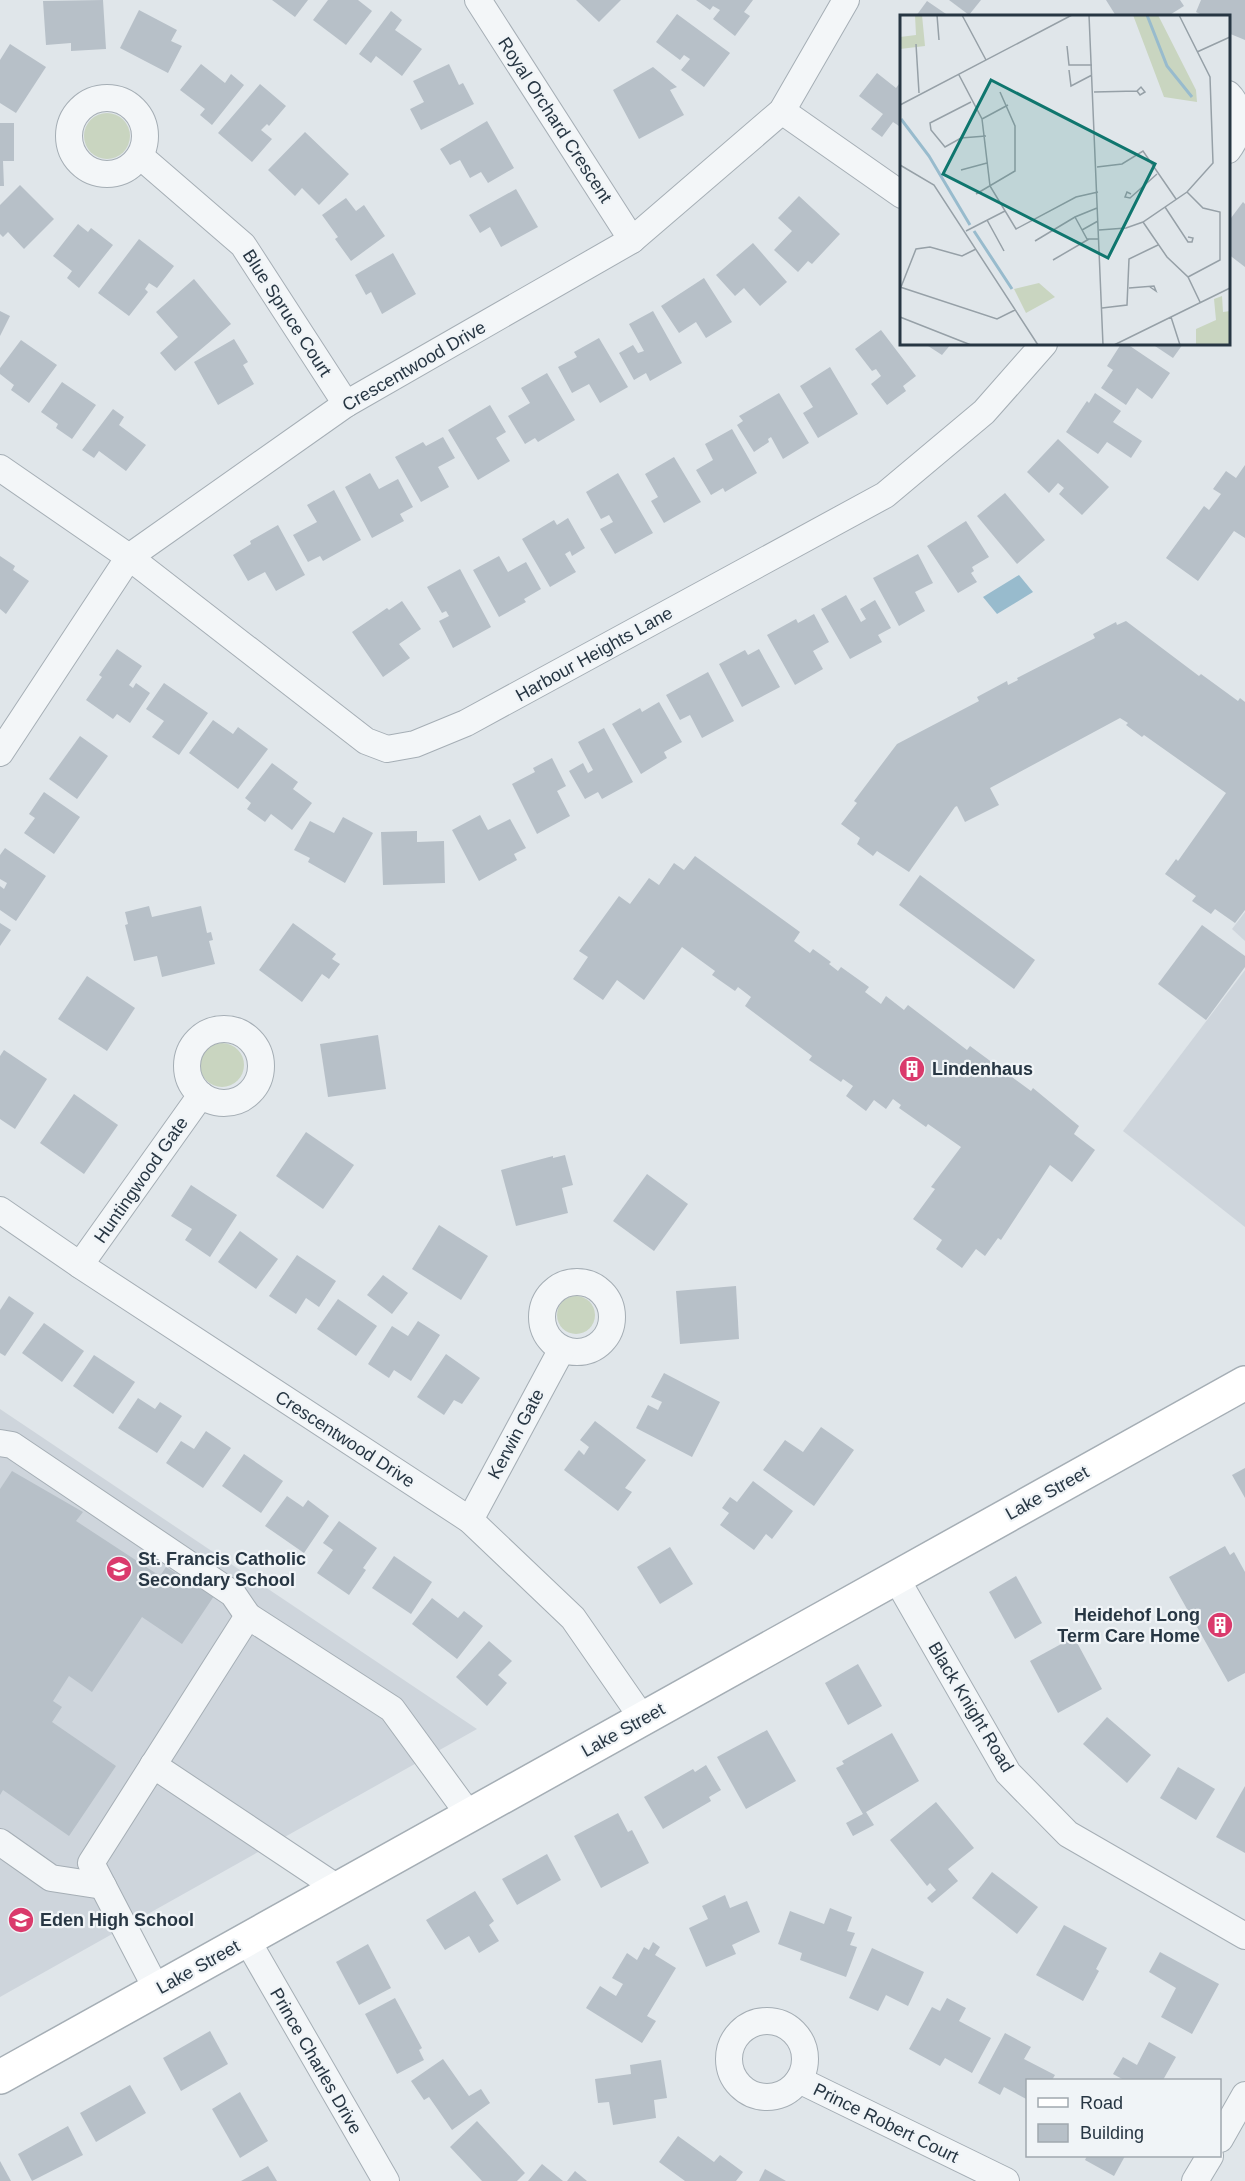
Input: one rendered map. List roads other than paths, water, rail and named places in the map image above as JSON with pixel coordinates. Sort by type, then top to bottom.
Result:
[{"type":"main road","name":"Lake Street","points":[[0,2077],[1245,1383]]},
{"type":"street","name":"Royal Orchard Crescent","points":[[478,0],[632,240]]},
{"type":"street","name":"Crescentwood Drive","points":[[0,753],[129,557],[346,404],[632,240],[782,111],[846,0]]},
{"type":"street","points":[[1230,98],[1238,112],[1239,127],[1230,147]]},
{"type":"street","points":[[782,111],[900,194]]},
{"type":"street","name":"Blue Spruce Court","points":[[140,156],[243,245],[346,404]]},
{"type":"street","name":"Harbour Heights Lane","points":[[0,468],[129,557],[366,741],[387,749],[415,744],[466,723],[885,495],[984,412],[1043,345]]},
{"type":"street","name":"Huntingwood Gate","points":[[80,1265],[201,1095]]},
{"type":"street","name":"Crescentwood Drive","points":[[0,1210],[80,1265],[470,1520],[573,1618],[643,1719]]},
{"type":"street","name":"Kerwin Gate","points":[[470,1520],[562,1348]]},
{"type":"street","points":[[0,1443],[12,1445],[233,1594],[248,1616],[392,1709],[470,1816]]},
{"type":"street","name":"Black Knight Road","points":[[896,1578],[1008,1773],[1068,1834],[1245,1936]]},
{"type":"street","points":[[157,1990],[91,1863],[248,1616]]},
{"type":"street","points":[[153,1765],[339,1889]]},
{"type":"street","points":[[0,1842],[51,1878],[103,1886]]},
{"type":"street","name":"Prince Charles Drive","points":[[247,1940],[386,2181]]},
{"type":"street","name":"Prince Robert Court","points":[[799,2080],[1006,2181]]},
{"type":"street","points":[[1221,2137],[1245,2095]]},
{"type":"street","points":[[1195,2181],[1209,2157]]},
{"type":"water","points":[[1019,575],[1033,592],[997,614],[983,597]]},
{"type":"place","name":"Lindenhaus","points":[[912,1069]]},
{"type":"place","name":"St. Francis Catholic Secondary School","points":[[119,1569]]},
{"type":"place","name":"Heidehof Long Term Care Home","points":[[1220,1625]]},
{"type":"place","name":"Eden High School","points":[[21,1920]]}]
